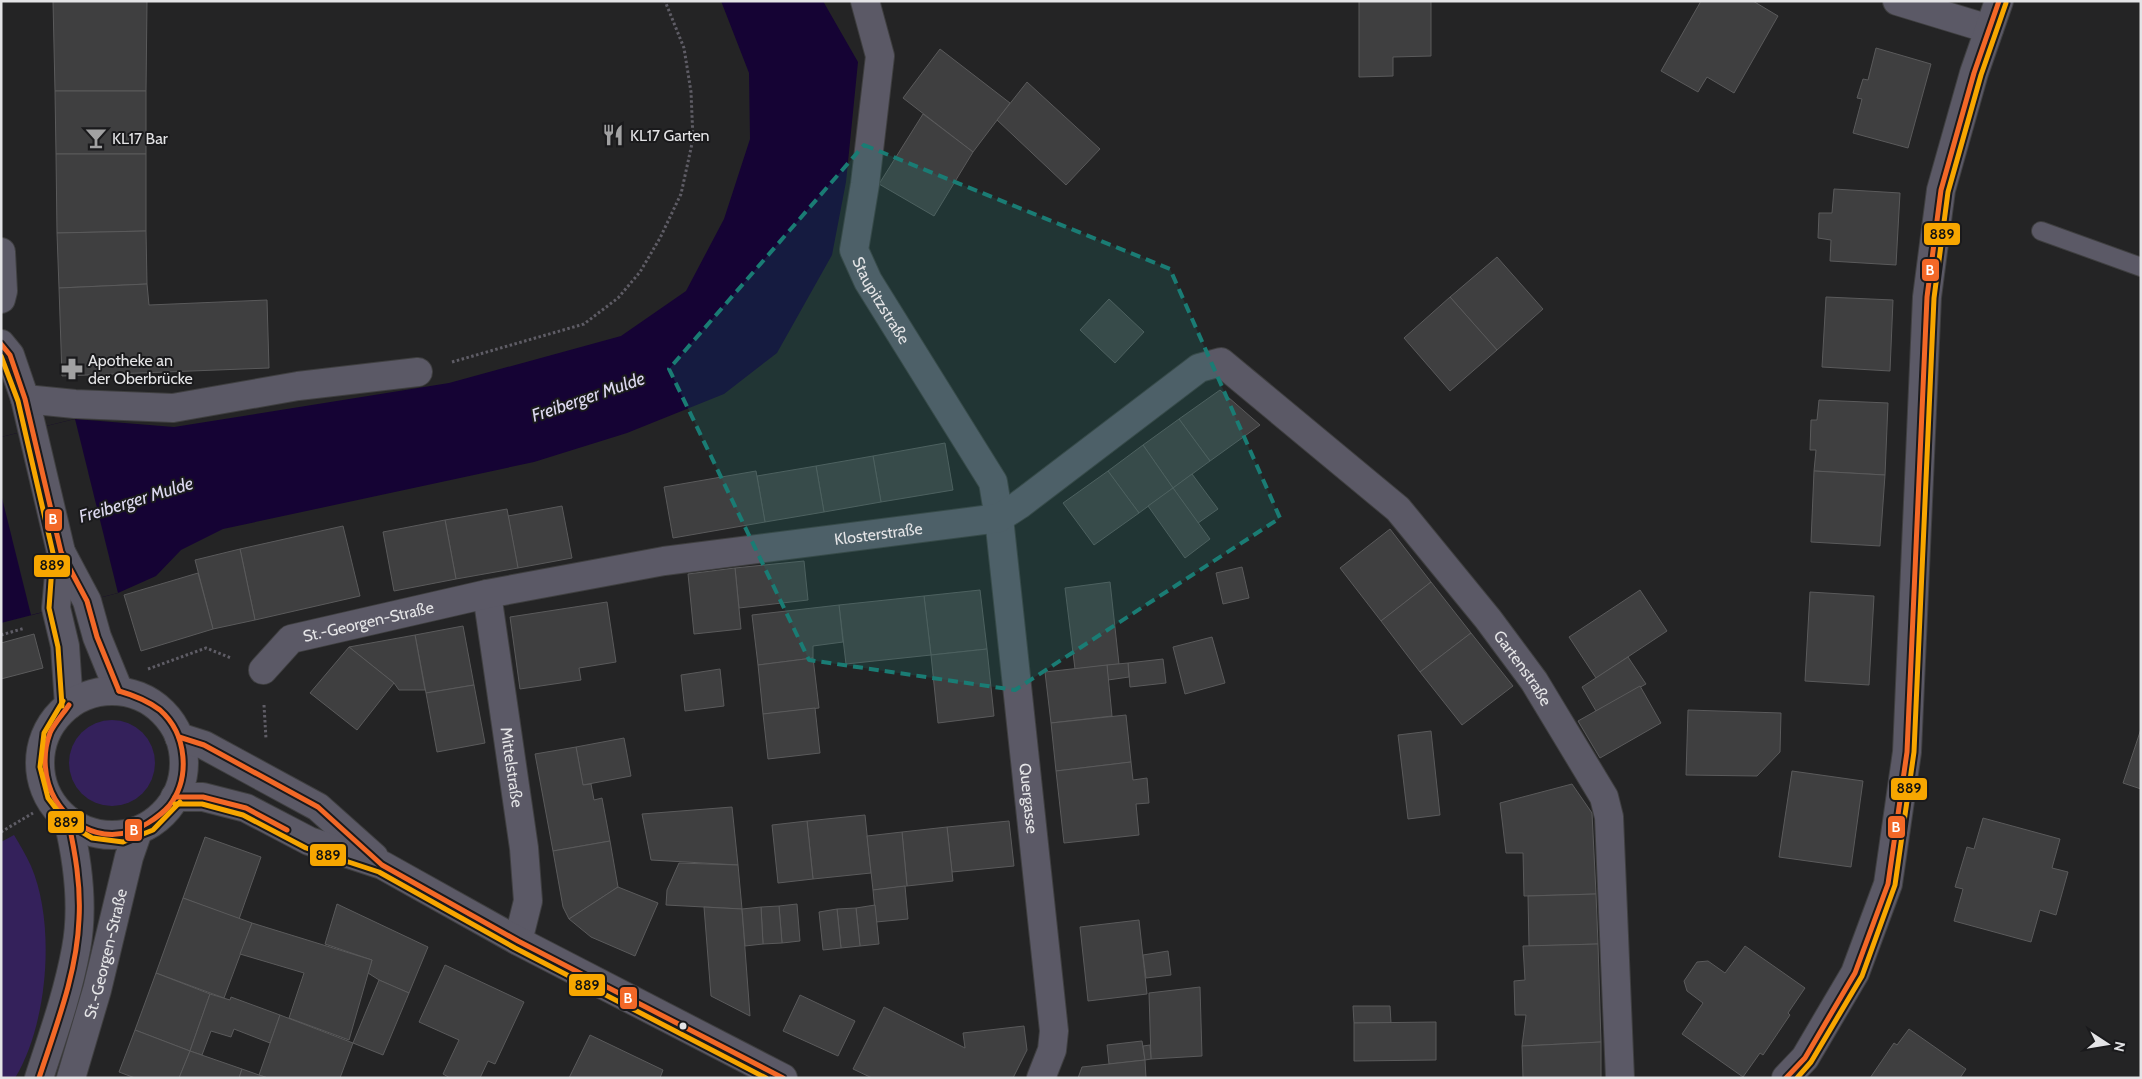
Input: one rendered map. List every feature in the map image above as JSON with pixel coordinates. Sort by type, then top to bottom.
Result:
[{"type":"street","name":"Staupitzstraße","points":[[865,1],[880,56],[865,184],[854,250],[868,281],[993,482],[999,518]]},
{"type":"street","points":[[1897,1],[1989,29]]},
{"type":"street","points":[[1786,1078],[1805,1058],[1855,973],[1888,884],[1907,752],[1926,297],[1941,190],[1999,1]]},
{"type":"street","points":[[1,252],[3,291],[1,299]]},
{"type":"street","points":[[1,344],[10,355],[25,399],[61,552],[87,601],[97,637],[119,691]]},
{"type":"street","name":"Klosterstraße","points":[[487,594],[664,560],[999,518],[1019,505],[1198,368],[1221,362]]},
{"type":"street","name":"Gartenstraße","points":[[1221,362],[1398,509],[1488,619],[1534,680],[1604,797],[1609,817],[1620,1078]]},
{"type":"street","points":[[25,399],[75,404],[174,408],[298,386],[418,372]]},
{"type":"street","name":"Quergasse","points":[[999,518],[1054,1031],[1052,1050],[1041,1078]]},
{"type":"street","points":[[61,552],[56,608],[65,646],[69,705]]},
{"type":"street","name":"St.-Georgen-Straße","points":[[263,670],[291,639],[487,594]]},
{"type":"street","name":"Mittelstraße","points":[[487,594],[524,848],[528,901],[518,941]]},
{"type":"street","points":[[119,691],[140,697],[160,709],[179,737],[184,771],[175,797],[167,809],[152,823],[138,831],[113,835],[89,832],[60,811],[42,782],[40,759],[46,736],[57,716],[69,705],[96,692],[119,691]]},
{"type":"street","points":[[179,737],[204,746],[318,807],[382,865]]},
{"type":"street","points":[[175,797],[203,797],[246,808],[309,841],[382,865],[518,941],[783,1078]]},
{"type":"street","name":"St.-Georgen-Straße","points":[[40,1078],[65,999],[77,947],[79,895],[76,854],[60,811]]},
{"type":"street","name":"St.-Georgen-Straße","points":[[71,1078],[97,990],[129,858],[138,831]]},
{"type":"lane","points":[[2041,231],[2141,267]]},
{"type":"path","points":[[418,372],[584,324],[618,298],[640,272],[660,238],[681,194],[693,139],[691,92],[684,48],[665,1]]},
{"type":"path","points":[[1,635],[33,626]]},
{"type":"path","points":[[141,664],[148,669],[206,648],[263,670],[267,744]]},
{"type":"path","points":[[1,832],[60,811]]},
{"type":"highlighted area","points":[[864,145],[1170,269],[1280,518],[1015,690],[809,660],[669,369]]},
{"type":"shaded area","points":[[104,720],[120,720],[129,723],[143,732],[152,746],[155,763],[152,780],[143,794],[129,803],[120,806],[104,806],[88,799],[76,787],[69,771],[69,755],[76,739],[88,727]]},
{"type":"shaded area","points":[[14,835],[31,866],[39,890],[44,916],[46,944],[45,974],[35,1030],[26,1056],[15,1078],[1,1078],[1,842]]},
{"type":"water","name":"Freiberger Mulde","points":[[721,1],[823,1],[858,62],[846,182],[832,255],[777,353],[724,394],[627,433],[534,462],[223,529],[181,550],[156,576],[118,593],[1,623],[1,437],[75,419],[174,427],[449,383],[621,336],[686,291],[724,219],[750,139],[749,73]]},
{"type":"pier","points":[[75,419],[118,593],[31,615],[1,494],[1,437]]},
{"type":"building","points":[[53,1],[147,1],[146,91],[55,91]]},
{"type":"building","points":[[1359,1],[1431,1],[1431,56],[1393,57],[1393,76],[1359,77]]},
{"type":"building","points":[[1701,1],[1753,1],[1778,16],[1734,93],[1707,77],[1698,92],[1661,71]]},
{"type":"building","points":[[1876,48],[1931,64],[1908,148],[1853,133],[1862,99],[1857,98],[1863,79],[1868,80]]},
{"type":"building","points":[[940,49],[1010,103],[973,152],[903,98]]},
{"type":"building","points":[[1027,82],[1100,149],[1066,185],[997,120]]},
{"type":"building","points":[[55,91],[146,91],[146,154],[56,154]]},
{"type":"building","points":[[923,114],[973,152],[934,216],[879,184]]},
{"type":"building","points":[[56,154],[146,154],[146,231],[57,233]]},
{"type":"building","points":[[1834,189],[1900,193],[1896,265],[1830,261],[1831,240],[1818,238],[1819,213],[1832,213]]},
{"type":"building","points":[[146,231],[147,284],[59,288],[57,233]]},
{"type":"building","points":[[1497,257],[1543,309],[1497,350],[1450,297]]},
{"type":"building","points":[[147,284],[149,305],[267,300],[269,368],[62,376],[59,288]]},
{"type":"building","points":[[1450,297],[1497,350],[1450,391],[1404,338]]},
{"type":"building","points":[[1826,297],[1893,300],[1890,371],[1822,367]]},
{"type":"building","points":[[1109,299],[1144,332],[1115,363],[1080,330]]},
{"type":"building","points":[[1220,390],[1260,425],[1210,461],[1179,419]]},
{"type":"building","points":[[1819,400],[1888,403],[1885,475],[1814,471],[1816,450],[1810,450],[1811,420],[1817,420]]},
{"type":"building","points":[[1179,419],[1210,461],[1173,488],[1143,445]]},
{"type":"building","points":[[945,443],[953,490],[881,502],[873,456]]},
{"type":"building","points":[[1143,445],[1173,488],[1139,513],[1108,471]]},
{"type":"building","points":[[873,456],[881,502],[824,512],[816,466]]},
{"type":"building","points":[[816,466],[824,512],[765,522],[757,476]]},
{"type":"building","points":[[756,471],[765,522],[673,538],[664,487]]},
{"type":"building","points":[[1108,471],[1139,513],[1094,545],[1063,503]]},
{"type":"building","points":[[1814,471],[1885,475],[1880,546],[1811,542]]},
{"type":"building","points":[[1192,474],[1218,509],[1198,523],[1173,488]]},
{"type":"building","points":[[1173,488],[1210,539],[1185,558],[1148,506]]},
{"type":"building","points":[[562,506],[572,558],[518,568],[508,516]]},
{"type":"building","points":[[507,509],[518,568],[456,579],[445,520]]},
{"type":"building","points":[[445,520],[456,579],[394,591],[383,532]]},
{"type":"building","points":[[343,526],[360,596],[255,620],[240,549]]},
{"type":"building","points":[[1390,529],[1431,582],[1381,621],[1340,568]]},
{"type":"building","points":[[240,549],[255,620],[213,629],[195,560]]},
{"type":"building","points":[[804,561],[808,600],[739,608],[735,568]]},
{"type":"building","points":[[1242,567],[1249,598],[1223,604],[1216,573]]},
{"type":"building","points":[[735,568],[741,629],[694,634],[688,574]]},
{"type":"building","points":[[198,573],[213,629],[141,651],[124,595]]},
{"type":"building","points":[[1110,582],[1119,664],[1075,669],[1065,588]]},
{"type":"building","points":[[1431,582],[1471,633],[1420,672],[1381,621]]},
{"type":"building","points":[[980,590],[987,649],[931,655],[924,596]]},
{"type":"building","points":[[1640,590],[1667,631],[1596,678],[1569,637]]},
{"type":"building","points":[[1810,592],[1874,596],[1869,685],[1805,681]]},
{"type":"building","points":[[924,596],[931,655],[846,664],[839,605]]},
{"type":"building","points":[[607,602],[616,662],[579,668],[581,680],[520,689],[510,617]]},
{"type":"building","points":[[839,605],[843,642],[813,646],[813,658],[758,665],[752,615]]},
{"type":"building","points":[[463,626],[474,685],[426,693],[415,635]]},
{"type":"building","points":[[1471,633],[1513,686],[1462,725],[1420,672]]},
{"type":"building","points":[[34,634],[43,668],[1,679],[1,643]]},
{"type":"building","points":[[415,635],[425,690],[399,690],[394,683],[349,647]]},
{"type":"building","points":[[1212,637],[1225,683],[1185,694],[1173,647]]},
{"type":"building","points":[[349,647],[394,683],[357,730],[310,693]]},
{"type":"building","points":[[987,649],[994,716],[938,723],[931,655]]},
{"type":"building","points":[[1628,657],[1646,684],[1596,711],[1582,687]]},
{"type":"building","points":[[813,658],[819,708],[763,714],[758,665]]},
{"type":"building","points":[[1163,659],[1166,683],[1130,687],[1128,663]]},
{"type":"building","points":[[1128,663],[1129,677],[1108,680],[1107,665]]},
{"type":"building","points":[[1107,665],[1112,716],[1051,723],[1045,672]]},
{"type":"building","points":[[720,669],[724,706],[685,711],[681,675]]},
{"type":"building","points":[[474,685],[485,743],[437,752],[426,693]]},
{"type":"building","points":[[1640,686],[1661,723],[1600,758],[1578,721]]},
{"type":"building","points":[[815,708],[820,753],[768,759],[763,714]]},
{"type":"building","points":[[1688,710],[1781,713],[1780,752],[1757,776],[1686,775]]},
{"type":"building","points":[[1126,715],[1131,762],[1056,771],[1051,723]]},
{"type":"building","points":[[2141,729],[2141,789],[2123,783]]},
{"type":"building","points":[[1431,731],[1440,815],[1408,819],[1398,735]]},
{"type":"building","points":[[624,738],[631,776],[583,785],[576,747]]},
{"type":"building","points":[[576,747],[583,785],[591,784],[594,800],[602,798],[610,841],[553,851],[535,754]]},
{"type":"building","points":[[1131,762],[1133,780],[1147,778],[1149,803],[1136,804],[1139,835],[1064,843],[1056,771]]},
{"type":"building","points":[[1792,771],[1863,781],[1851,867],[1779,857]]},
{"type":"building","points":[[1572,784],[1592,813],[1596,894],[1524,896],[1523,853],[1506,853],[1500,803]]},
{"type":"building","points":[[732,807],[738,865],[651,860],[642,814]]},
{"type":"building","points":[[865,815],[871,873],[813,879],[807,821]]},
{"type":"building","points":[[1983,818],[2060,839],[2052,868],[2068,872],[2056,915],[2040,910],[2031,942],[1954,921],[1963,889],[1955,887],[1967,847],[1974,849]]},
{"type":"building","points":[[807,821],[813,879],[778,883],[772,825]]},
{"type":"building","points":[[1009,821],[1014,866],[952,872],[947,827]]},
{"type":"building","points":[[947,827],[953,881],[907,886],[902,832]]},
{"type":"building","points":[[902,832],[907,886],[873,890],[867,836]]},
{"type":"building","points":[[205,837],[261,857],[239,919],[183,898]]},
{"type":"building","points":[[610,841],[618,887],[569,919],[563,907],[553,851]]},
{"type":"building","points":[[679,863],[738,865],[742,909],[666,905],[667,890]]},
{"type":"building","points":[[905,886],[908,919],[876,922],[873,890]]},
{"type":"building","points":[[618,887],[658,903],[635,956],[591,937],[569,919]]},
{"type":"building","points":[[1596,894],[1598,944],[1529,946],[1528,896]]},
{"type":"building","points":[[183,898],[252,923],[224,998],[156,973]]},
{"type":"building","points":[[337,904],[428,947],[409,993],[368,973],[372,960],[325,944]]},
{"type":"building","points":[[797,904],[800,941],[782,943],[779,906]]},
{"type":"building","points":[[875,905],[879,944],[860,946],[856,908]]},
{"type":"building","points":[[779,906],[782,943],[763,944],[761,907]]},
{"type":"building","points":[[704,907],[742,909],[750,1016],[711,996]]},
{"type":"building","points":[[761,907],[763,944],[745,946],[742,909]]},
{"type":"building","points":[[856,908],[860,946],[841,948],[837,909]]},
{"type":"building","points":[[837,909],[841,948],[823,950],[819,912]]},
{"type":"building","points":[[1139,920],[1147,994],[1088,1001],[1080,927]]},
{"type":"building","points":[[252,923],[372,960],[349,1040],[289,1018],[304,973],[240,954]]},
{"type":"building","points":[[1598,944],[1601,1042],[1522,1046],[1526,1015],[1515,1015],[1514,981],[1525,980],[1523,946]]},
{"type":"building","points":[[1745,946],[1805,988],[1788,1013],[1790,1015],[1763,1055],[1760,1053],[1743,1077],[1682,1034],[1703,1003],[1687,991],[1684,981],[1697,962],[1708,961],[1725,973]]},
{"type":"building","points":[[1168,951],[1171,975],[1146,978],[1143,955]]},
{"type":"building","points":[[445,965],[524,1002],[495,1064],[488,1061],[480,1078],[450,1078],[443,1074],[459,1040],[419,1022]]},
{"type":"building","points":[[156,973],[210,994],[190,1051],[135,1030]]},
{"type":"building","points":[[379,980],[409,993],[383,1055],[353,1043]]},
{"type":"building","points":[[1200,987],[1202,1056],[1151,1059],[1149,993]]},
{"type":"building","points":[[210,994],[230,1000],[231,997],[280,1015],[270,1043],[234,1029],[231,1037],[211,1031],[202,1055],[190,1051]]},
{"type":"building","points":[[800,995],[855,1021],[838,1056],[783,1031]]},
{"type":"building","points":[[1353,1006],[1390,1006],[1391,1023],[1354,1023]]},
{"type":"building","points":[[884,1007],[965,1048],[963,1033],[1024,1026],[1027,1050],[1013,1078],[872,1078],[853,1069]]},
{"type":"building","points":[[280,1015],[353,1043],[340,1078],[268,1078],[259,1075]]},
{"type":"building","points":[[1436,1022],[1436,1060],[1354,1061],[1354,1023]]},
{"type":"building","points":[[1909,1029],[1966,1069],[1960,1078],[1870,1078],[1894,1043],[1897,1045]]},
{"type":"building","points":[[135,1030],[190,1051],[179,1078],[135,1078],[119,1072]]},
{"type":"building","points":[[590,1035],[663,1070],[660,1078],[569,1078]]},
{"type":"building","points":[[1142,1041],[1145,1060],[1109,1064],[1107,1045]]},
{"type":"building","points":[[1601,1042],[1601,1078],[1523,1078],[1522,1046]]},
{"type":"building","points":[[1150,1045],[1151,1059],[1145,1060],[1143,1046]]},
{"type":"building","points":[[190,1051],[242,1069],[239,1078],[179,1078]]},
{"type":"building","points":[[1145,1060],[1146,1078],[1078,1078],[1082,1067]]},
{"type":"building","points":[[242,1069],[259,1075],[268,1078],[239,1078]]},
{"type":"transit line","name":"B","points":[[1786,1078],[1805,1058],[1855,973],[1888,884],[1907,752],[1927,297],[1941,190],[1974,73],[1999,1]]},
{"type":"transit line","name":"889","points":[[1797,1078],[1811,1062],[1862,976],[1895,885],[1914,752],[1934,298],[1948,192],[1981,75],[2006,3]]},
{"type":"transit line","name":"B","points":[[1,344],[10,355],[25,399],[61,552],[87,601],[97,637],[119,691]]},
{"type":"transit line","name":"889","points":[[1,356],[18,401],[53,553],[49,608],[58,647],[62,706]]},
{"type":"transit line","name":"B","points":[[69,705],[56,723],[47,741],[45,767],[51,792],[64,811],[85,828],[109,834],[135,830],[148,823],[169,806],[181,783],[183,756],[176,731],[160,710],[130,694],[119,691]]},
{"type":"transit line","name":"889","points":[[63,701],[44,733],[40,767],[48,798],[67,823],[92,838],[123,842],[153,830],[180,802]]},
{"type":"transit line","name":"B","points":[[179,737],[204,745],[318,807],[382,865],[518,941],[783,1078]]},
{"type":"transit line","name":"B","points":[[175,797],[203,797],[246,808],[287,830]]},
{"type":"transit line","name":"889","points":[[175,804],[202,804],[243,815],[306,848],[379,872],[515,948],[766,1078]]},
{"type":"transit line","name":"B","points":[[39,1078],[65,999],[77,939],[79,919],[78,881],[68,820]]},
{"type":"place","name":"KL17 Garten","points":[[613,135]]},
{"type":"place","name":"KL17 Bar","points":[[96,138]]},
{"type":"place","name":"Apotheke an der Oberbrücke","points":[[72,369]]}]
